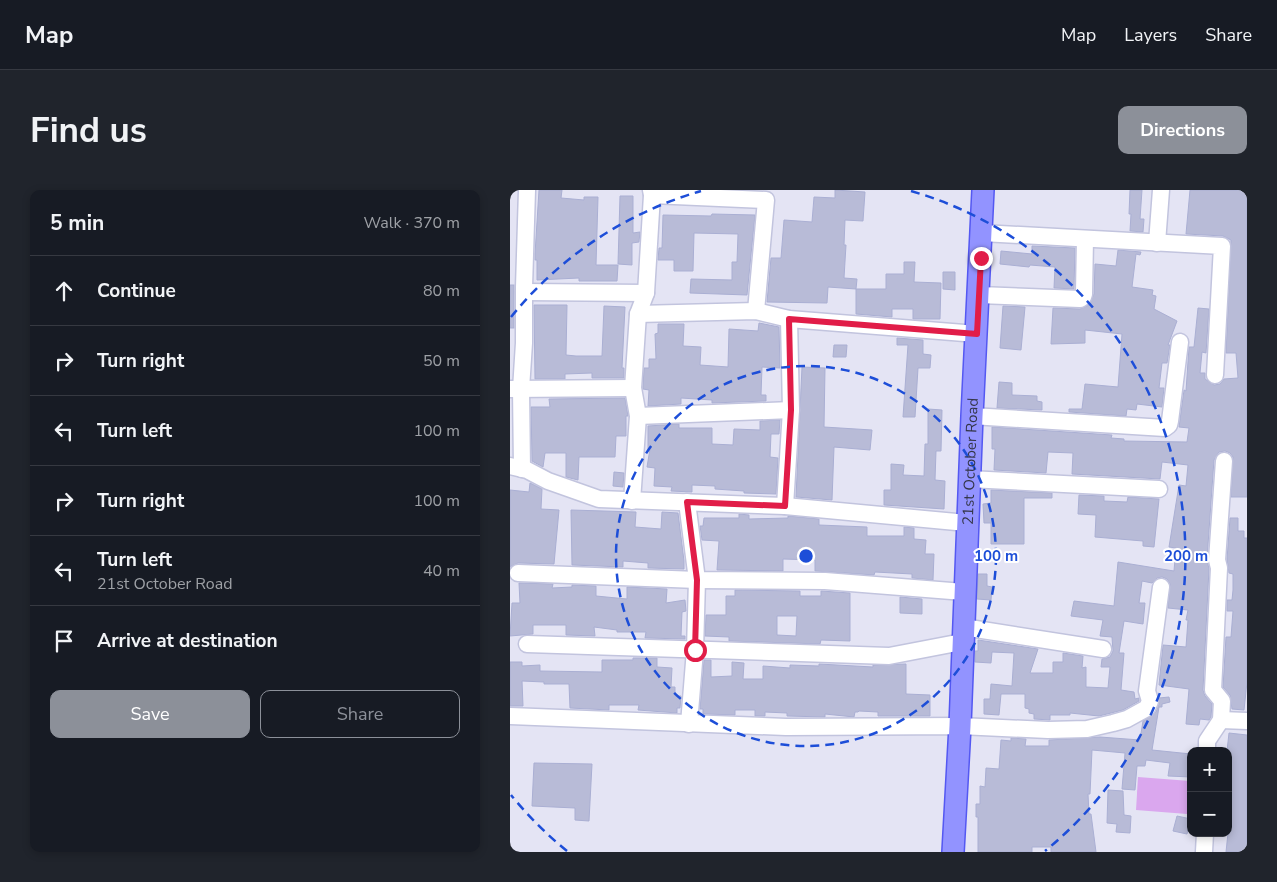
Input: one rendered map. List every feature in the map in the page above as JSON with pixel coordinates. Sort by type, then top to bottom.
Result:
[{"type":"main road","name":"21st October Road","points":[[953,852],[983,190]]},
{"type":"street","points":[[527,190],[518,241],[524,292],[517,344],[516,467],[527,470],[548,481],[599,499],[785,506],[967,523]]},
{"type":"street","points":[[1156,243],[1161,190]]},
{"type":"street","points":[[632,501],[638,416],[633,388],[638,314],[646,293],[651,192],[766,200],[756,311]]},
{"type":"street","points":[[982,232],[1222,246],[1215,375]]},
{"type":"street","points":[[979,295],[1080,299],[1084,294],[1085,239]]},
{"type":"street","points":[[524,292],[646,293]]},
{"type":"street","points":[[638,314],[756,311],[789,319],[977,334]]},
{"type":"street","points":[[785,506],[791,410],[789,319]]},
{"type":"street","points":[[972,416],[1164,428],[1169,425],[1170,421],[1180,342]]},
{"type":"street","points":[[516,389],[633,388]]},
{"type":"street","points":[[638,416],[791,410]]},
{"type":"street","points":[[1207,747],[1207,741],[1221,720],[1222,701],[1213,690],[1219,568],[1217,560],[1224,461]]},
{"type":"street","points":[[969,479],[1159,489]]},
{"type":"street","points":[[687,502],[697,580],[695,650],[689,724]]},
{"type":"street","points":[[518,573],[697,580],[825,581],[964,592]]},
{"type":"street","points":[[510,716],[786,727],[960,726],[1013,730],[1087,729],[1128,719],[1147,708],[1150,701],[1148,691],[1160,588]]},
{"type":"street","points":[[527,644],[889,656],[962,635],[1102,649]]},
{"type":"street","points":[[1221,720],[1247,721]]},
{"type":"street","points":[[1204,852],[1205,837]]},
{"type":"shaded area","points":[[1138,777],[1187,781],[1187,814],[1136,810]]},
{"type":"building","points":[[539,190],[562,190],[561,198],[584,200],[584,197],[598,197],[596,265],[618,265],[617,281],[579,281],[579,278],[537,280],[537,260],[535,260],[535,254]]},
{"type":"building","points":[[835,190],[865,192],[863,221],[845,220],[844,278],[857,279],[856,289],[828,287],[827,303],[767,302],[771,258],[781,258],[784,220],[812,222],[814,197],[835,198]]},
{"type":"building","points":[[1130,190],[1142,190],[1140,219],[1144,219],[1143,232],[1130,231]]},
{"type":"building","points":[[1190,190],[1247,190],[1247,497],[1231,497],[1233,457],[1225,451],[1219,452],[1214,460],[1207,559],[1209,569],[1203,690],[1205,696],[1212,704],[1211,717],[1209,720],[1200,719],[1199,725],[1186,724],[1189,689],[1159,685],[1163,645],[1186,647],[1188,620],[1186,620],[1188,610],[1168,608],[1170,584],[1167,579],[1162,577],[1157,578],[1152,583],[1142,581],[1139,603],[1145,603],[1143,624],[1124,621],[1119,653],[1124,653],[1121,690],[1134,692],[1135,699],[1139,698],[1139,701],[1123,710],[1099,716],[1070,713],[1070,715],[1050,715],[1050,720],[1034,719],[1034,714],[1029,713],[1029,709],[1025,708],[1025,694],[1001,694],[999,715],[984,714],[984,699],[990,699],[991,684],[1012,686],[1014,653],[992,652],[991,663],[975,662],[978,640],[1038,649],[1030,673],[1053,673],[1053,662],[1063,662],[1063,653],[1083,656],[1082,668],[1086,667],[1086,687],[1108,688],[1110,667],[1101,667],[1102,659],[1110,657],[1113,651],[1112,637],[1100,636],[1103,620],[1071,616],[1074,601],[1114,606],[1118,562],[1174,571],[1176,548],[1169,547],[1179,485],[1186,486],[1188,465],[1162,462],[1160,479],[1072,474],[1073,453],[1048,452],[1046,473],[994,470],[995,449],[992,449],[992,427],[1112,435],[1111,438],[1124,439],[1124,441],[1187,442],[1189,428],[1179,427],[1184,390],[1186,391],[1189,347],[1194,347],[1198,308],[1209,309],[1206,353],[1202,352],[1200,373],[1205,373],[1205,379],[1214,385],[1220,384],[1224,379],[1238,378],[1236,353],[1226,353],[1231,240],[1223,236],[1186,234]]},
{"type":"building","points":[[620,196],[633,196],[633,233],[640,232],[639,242],[632,243],[632,265],[618,264]]},
{"type":"building","points":[[712,214],[755,215],[747,295],[690,293],[691,279],[732,280],[732,262],[737,262],[738,234],[694,233],[693,271],[674,271],[674,260],[658,260],[659,248],[662,248],[663,215],[711,216]]},
{"type":"building","points":[[1032,246],[1075,248],[1074,289],[1054,288],[1055,267],[1000,264],[1001,251],[1032,254]]},
{"type":"building","points":[[1118,250],[1141,252],[1140,255],[1136,254],[1132,287],[1153,290],[1152,295],[1156,296],[1154,309],[1177,321],[1168,345],[1170,345],[1167,363],[1162,363],[1159,388],[1164,388],[1162,407],[1137,404],[1136,410],[1127,409],[1126,416],[1069,412],[1069,409],[1082,409],[1085,384],[1118,387],[1122,334],[1085,330],[1085,343],[1051,344],[1053,308],[1080,309],[1089,305],[1094,294],[1095,264],[1116,266]]},
{"type":"building","points":[[904,262],[915,262],[914,282],[941,283],[940,319],[913,319],[913,309],[892,309],[892,317],[856,314],[856,289],[886,289],[886,274],[904,274]]},
{"type":"building","points":[[943,272],[955,272],[955,290],[943,289]]},
{"type":"building","points":[[510,285],[514,285],[514,328],[510,328]]},
{"type":"building","points":[[534,305],[567,305],[566,355],[576,356],[602,356],[604,306],[625,307],[622,368],[624,368],[624,378],[592,378],[592,373],[565,374],[565,379],[535,379]]},
{"type":"building","points":[[1003,306],[1025,307],[1021,350],[1000,348]]},
{"type":"building","points":[[759,323],[779,327],[780,368],[762,367],[761,395],[766,395],[766,401],[712,403],[712,400],[681,398],[681,404],[648,406],[649,390],[643,389],[644,368],[649,368],[649,359],[656,359],[655,334],[658,333],[658,324],[684,324],[683,346],[701,347],[700,365],[728,367],[729,329],[758,331]]},
{"type":"building","points":[[897,338],[923,340],[923,354],[931,355],[930,368],[918,368],[915,417],[903,417],[908,345],[897,345]]},
{"type":"building","points":[[834,345],[847,345],[846,357],[833,357]]},
{"type":"building","points":[[802,367],[825,368],[824,427],[872,430],[870,450],[834,447],[832,500],[796,497]]},
{"type":"building","points":[[999,382],[1012,383],[1012,395],[1037,396],[1037,401],[1042,402],[1042,410],[997,408]]},
{"type":"building","points":[[625,398],[628,416],[626,416],[626,436],[616,436],[615,457],[579,457],[578,480],[566,477],[566,453],[545,453],[543,467],[532,461],[531,407],[550,407],[549,399]]},
{"type":"building","points":[[928,409],[942,410],[941,451],[936,451],[935,480],[945,481],[944,509],[884,505],[884,490],[891,490],[891,464],[904,465],[903,475],[924,476],[925,444],[928,444]]},
{"type":"building","points":[[780,420],[779,434],[771,434],[770,457],[778,458],[776,494],[744,493],[744,491],[715,489],[715,486],[692,485],[692,492],[671,491],[672,487],[654,486],[655,468],[647,467],[650,449],[648,449],[648,426],[679,424],[679,428],[712,428],[712,444],[733,445],[734,429],[760,430],[760,421]]},
{"type":"building","points":[[614,472],[624,473],[623,487],[613,486]]},
{"type":"building","points":[[530,483],[542,489],[541,509],[559,510],[554,564],[518,563],[510,567],[510,490],[529,492]]},
{"type":"building","points":[[991,490],[1052,493],[1052,498],[1024,498],[1024,544],[991,544],[991,523],[984,523],[983,504],[991,503]]},
{"type":"building","points":[[1079,495],[1104,496],[1104,501],[1127,502],[1128,497],[1159,499],[1154,547],[1143,546],[1143,541],[1095,537],[1096,515],[1078,514]]},
{"type":"building","points":[[571,510],[636,512],[635,527],[661,529],[662,512],[678,513],[684,569],[648,568],[648,563],[623,561],[623,567],[572,565]]},
{"type":"building","points":[[739,514],[749,515],[749,519],[788,518],[788,516],[819,519],[819,525],[867,527],[867,536],[904,536],[904,527],[914,528],[914,539],[926,540],[925,554],[934,554],[933,580],[912,578],[912,574],[875,572],[874,575],[815,571],[815,560],[783,559],[783,571],[717,570],[719,541],[702,540],[700,526],[703,526],[704,518],[739,518]]},
{"type":"building","points":[[1230,518],[1238,518],[1238,531],[1244,531],[1244,538],[1247,538],[1247,682],[1244,710],[1232,709],[1230,695],[1223,687],[1226,637],[1231,637],[1233,611],[1227,611],[1227,600],[1232,600],[1233,590],[1233,574],[1229,573],[1227,559]]},
{"type":"building","points":[[978,574],[987,574],[987,586],[992,587],[991,600],[977,599]]},
{"type":"building","points":[[519,583],[553,584],[552,588],[572,587],[572,585],[596,586],[596,596],[627,599],[627,587],[667,589],[666,603],[685,600],[686,611],[682,612],[681,636],[685,636],[685,639],[645,638],[646,632],[617,632],[617,630],[594,627],[595,636],[566,635],[566,625],[533,625],[533,634],[510,636],[512,603],[520,603]]},
{"type":"building","points":[[735,590],[800,591],[800,596],[821,596],[821,591],[850,593],[850,641],[821,640],[820,644],[729,641],[729,637],[705,636],[706,615],[726,615],[726,596],[735,596]],"holes":[[[777,616],[797,616],[796,636],[777,635]]]},
{"type":"building","points":[[900,597],[922,599],[922,614],[900,613]]},
{"type":"building","points":[[633,658],[657,658],[657,667],[672,668],[671,687],[675,687],[675,696],[681,696],[680,708],[677,708],[677,713],[638,710],[639,705],[609,705],[609,710],[570,708],[569,684],[544,684],[544,682],[522,681],[523,706],[510,706],[510,662],[522,662],[522,666],[540,665],[540,671],[602,672],[602,660],[633,660]]},
{"type":"building","points":[[704,660],[711,660],[711,677],[732,676],[732,662],[744,663],[743,679],[763,679],[763,666],[790,668],[790,665],[819,666],[819,664],[873,667],[873,665],[906,664],[906,694],[930,695],[930,716],[878,716],[878,712],[859,711],[855,712],[854,717],[825,714],[825,717],[787,716],[787,713],[765,712],[765,716],[755,716],[755,710],[735,710],[735,715],[703,714],[703,709],[700,709]]},
{"type":"building","points":[[1169,697],[1170,702],[1159,707],[1152,750],[1187,754],[1187,777],[1168,776],[1170,763],[1146,760],[1145,766],[1137,766],[1135,790],[1122,789],[1125,753],[1092,750],[1090,794],[1088,794],[1089,814],[1091,814],[1096,852],[1051,852],[1051,847],[1032,847],[1032,852],[978,852],[976,804],[980,804],[980,786],[985,787],[986,768],[999,769],[1001,740],[1011,741],[1011,738],[1026,739],[1025,746],[1049,746],[1049,740],[1100,737],[1140,740],[1143,721],[1156,712],[1159,698]]},
{"type":"building","points":[[1229,733],[1247,735],[1247,852],[1226,852],[1228,837],[1232,837],[1232,747],[1227,747]]},
{"type":"building","points":[[534,763],[592,764],[589,821],[575,820],[575,808],[532,806]]},
{"type":"building","points":[[1108,790],[1123,791],[1124,815],[1131,816],[1130,833],[1116,832],[1117,824],[1107,823]]},
{"type":"building","points":[[1177,816],[1187,818],[1187,834],[1173,831]]},
{"type":"route","points":[[695,650],[697,580],[687,502],[785,506],[791,410],[789,319],[977,334],[981,258]]}]
